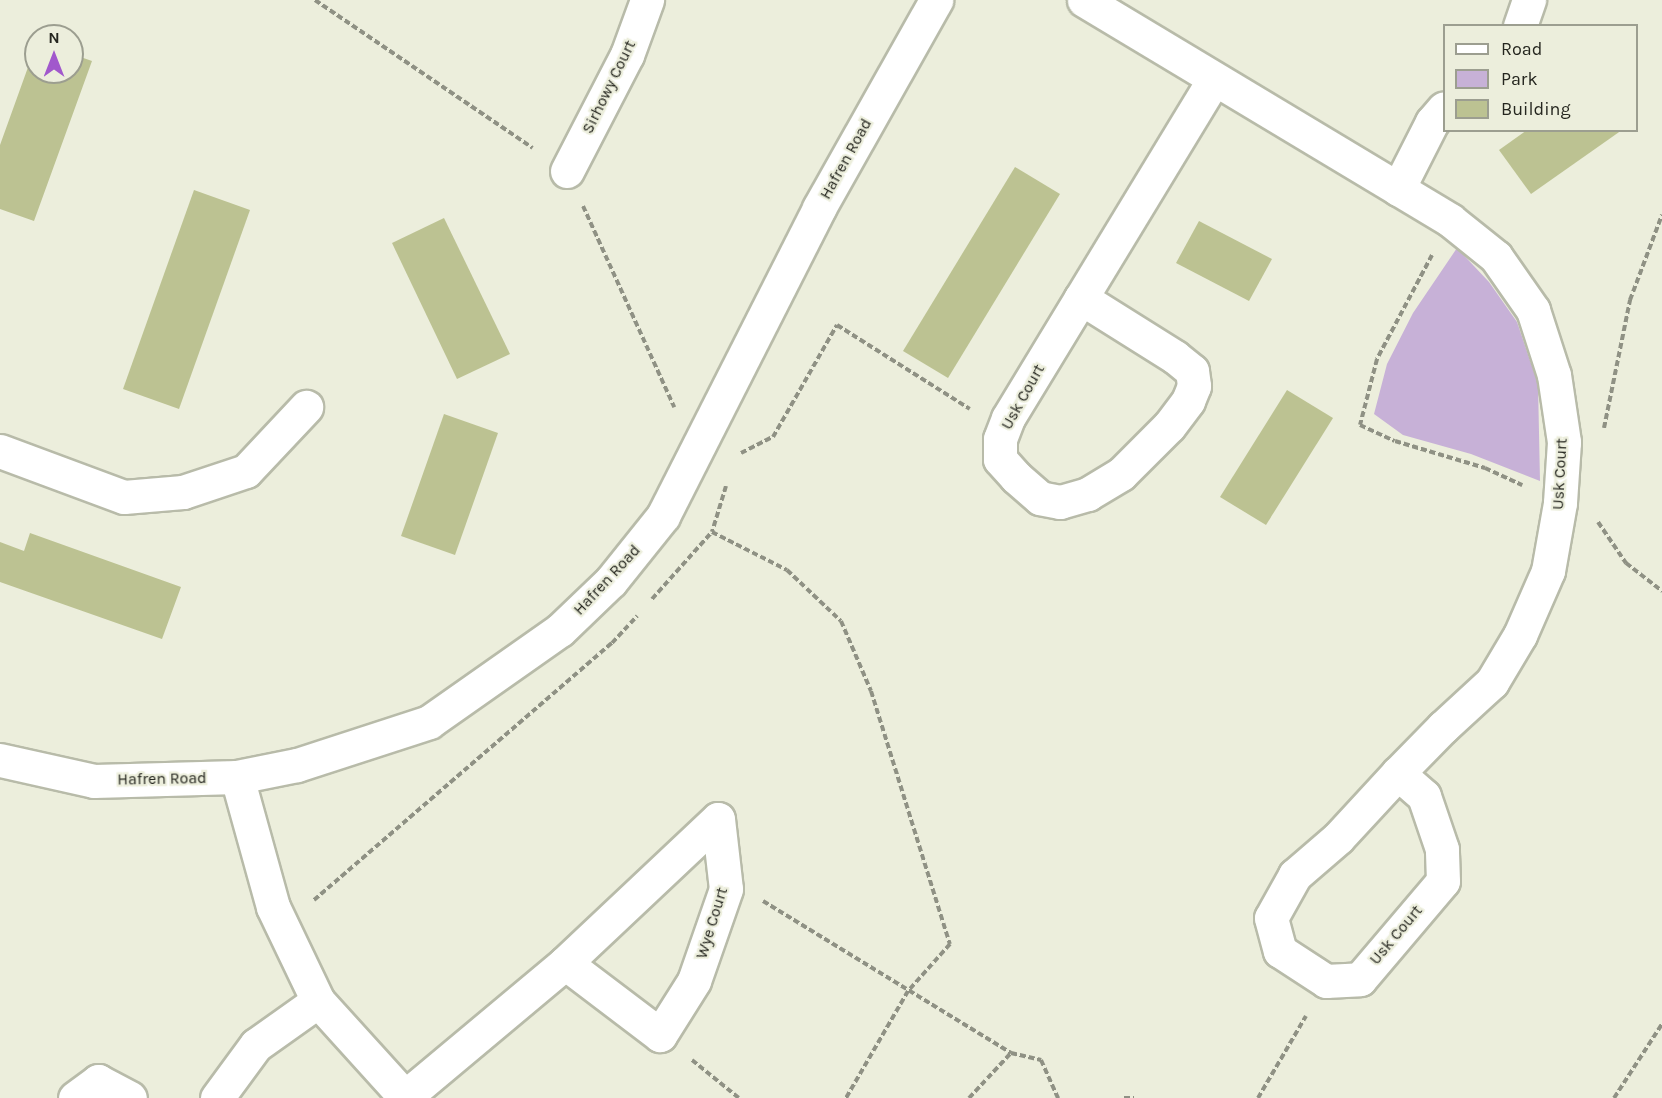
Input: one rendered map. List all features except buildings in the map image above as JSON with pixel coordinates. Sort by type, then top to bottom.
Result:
[{"type":"street","name":"Sirhowy Court","points":[[567,171],[627,55],[647,0]]},
{"type":"street","name":"Hafren Road","points":[[0,760],[94,781],[237,777],[297,765],[429,722],[491,681],[560,630],[611,580],[663,516],[704,441],[819,208],[936,0]]},
{"type":"street","name":"Usk Court","points":[[1084,0],[1450,220],[1496,257],[1533,310],[1554,375],[1564,442],[1560,503],[1548,571],[1520,635],[1491,682],[1398,773],[1338,838],[1295,875],[1271,918],[1280,951],[1326,981],[1360,979],[1443,880],[1442,849],[1424,796],[1398,773]]},
{"type":"street","points":[[1521,24],[1529,0]]},
{"type":"street","name":"Usk Court","points":[[1081,298],[1192,371],[1194,386],[1188,401],[1121,474],[1088,494],[1060,502],[1040,498],[1000,459],[1003,430],[1081,298],[1214,79]]},
{"type":"street","points":[[1398,189],[1432,122],[1443,109]]},
{"type":"street","points":[[0,451],[124,497],[183,492],[246,471],[306,407]]},
{"type":"street","name":"Wye Court","points":[[237,777],[277,914],[318,1001],[406,1098],[565,963],[718,819],[726,889],[694,981],[660,1035]]},
{"type":"street","points":[[565,963],[660,1035]]},
{"type":"street","points":[[217,1098],[256,1045],[318,1001]]},
{"type":"street","points":[[75,1098],[98,1081],[130,1098]]},
{"type":"path","points":[[315,0],[567,171],[680,420],[704,441],[735,456],[772,437],[837,325],[1003,430]]},
{"type":"path","points":[[1602,441],[1630,300],[1662,215]]},
{"type":"path","points":[[1450,220],[1377,359],[1360,425],[1395,441],[1485,468],[1560,503],[1590,500],[1601,529],[1626,563],[1662,591]]},
{"type":"path","points":[[651,600],[712,532],[727,483]]},
{"type":"path","points":[[712,532],[788,570],[841,621],[871,691],[950,944],[908,991],[846,1098]]},
{"type":"path","points":[[277,914],[321,898],[612,643],[643,609]]},
{"type":"path","points":[[726,889],[758,898],[1011,1053],[1041,1060],[1058,1098]]},
{"type":"path","points":[[1258,1098],[1326,981]]},
{"type":"path","points":[[1614,1098],[1662,1024]]},
{"type":"path","points":[[660,1035],[739,1098]]},
{"type":"path","points":[[969,1098],[1011,1053]]},
{"type":"path","points":[[1124,1098],[1134,1098]]},
{"type":"green space","points":[[1457,248],[1489,282],[1517,322],[1538,384],[1540,481],[1471,454],[1403,435],[1374,414],[1387,364],[1413,313]]}]
